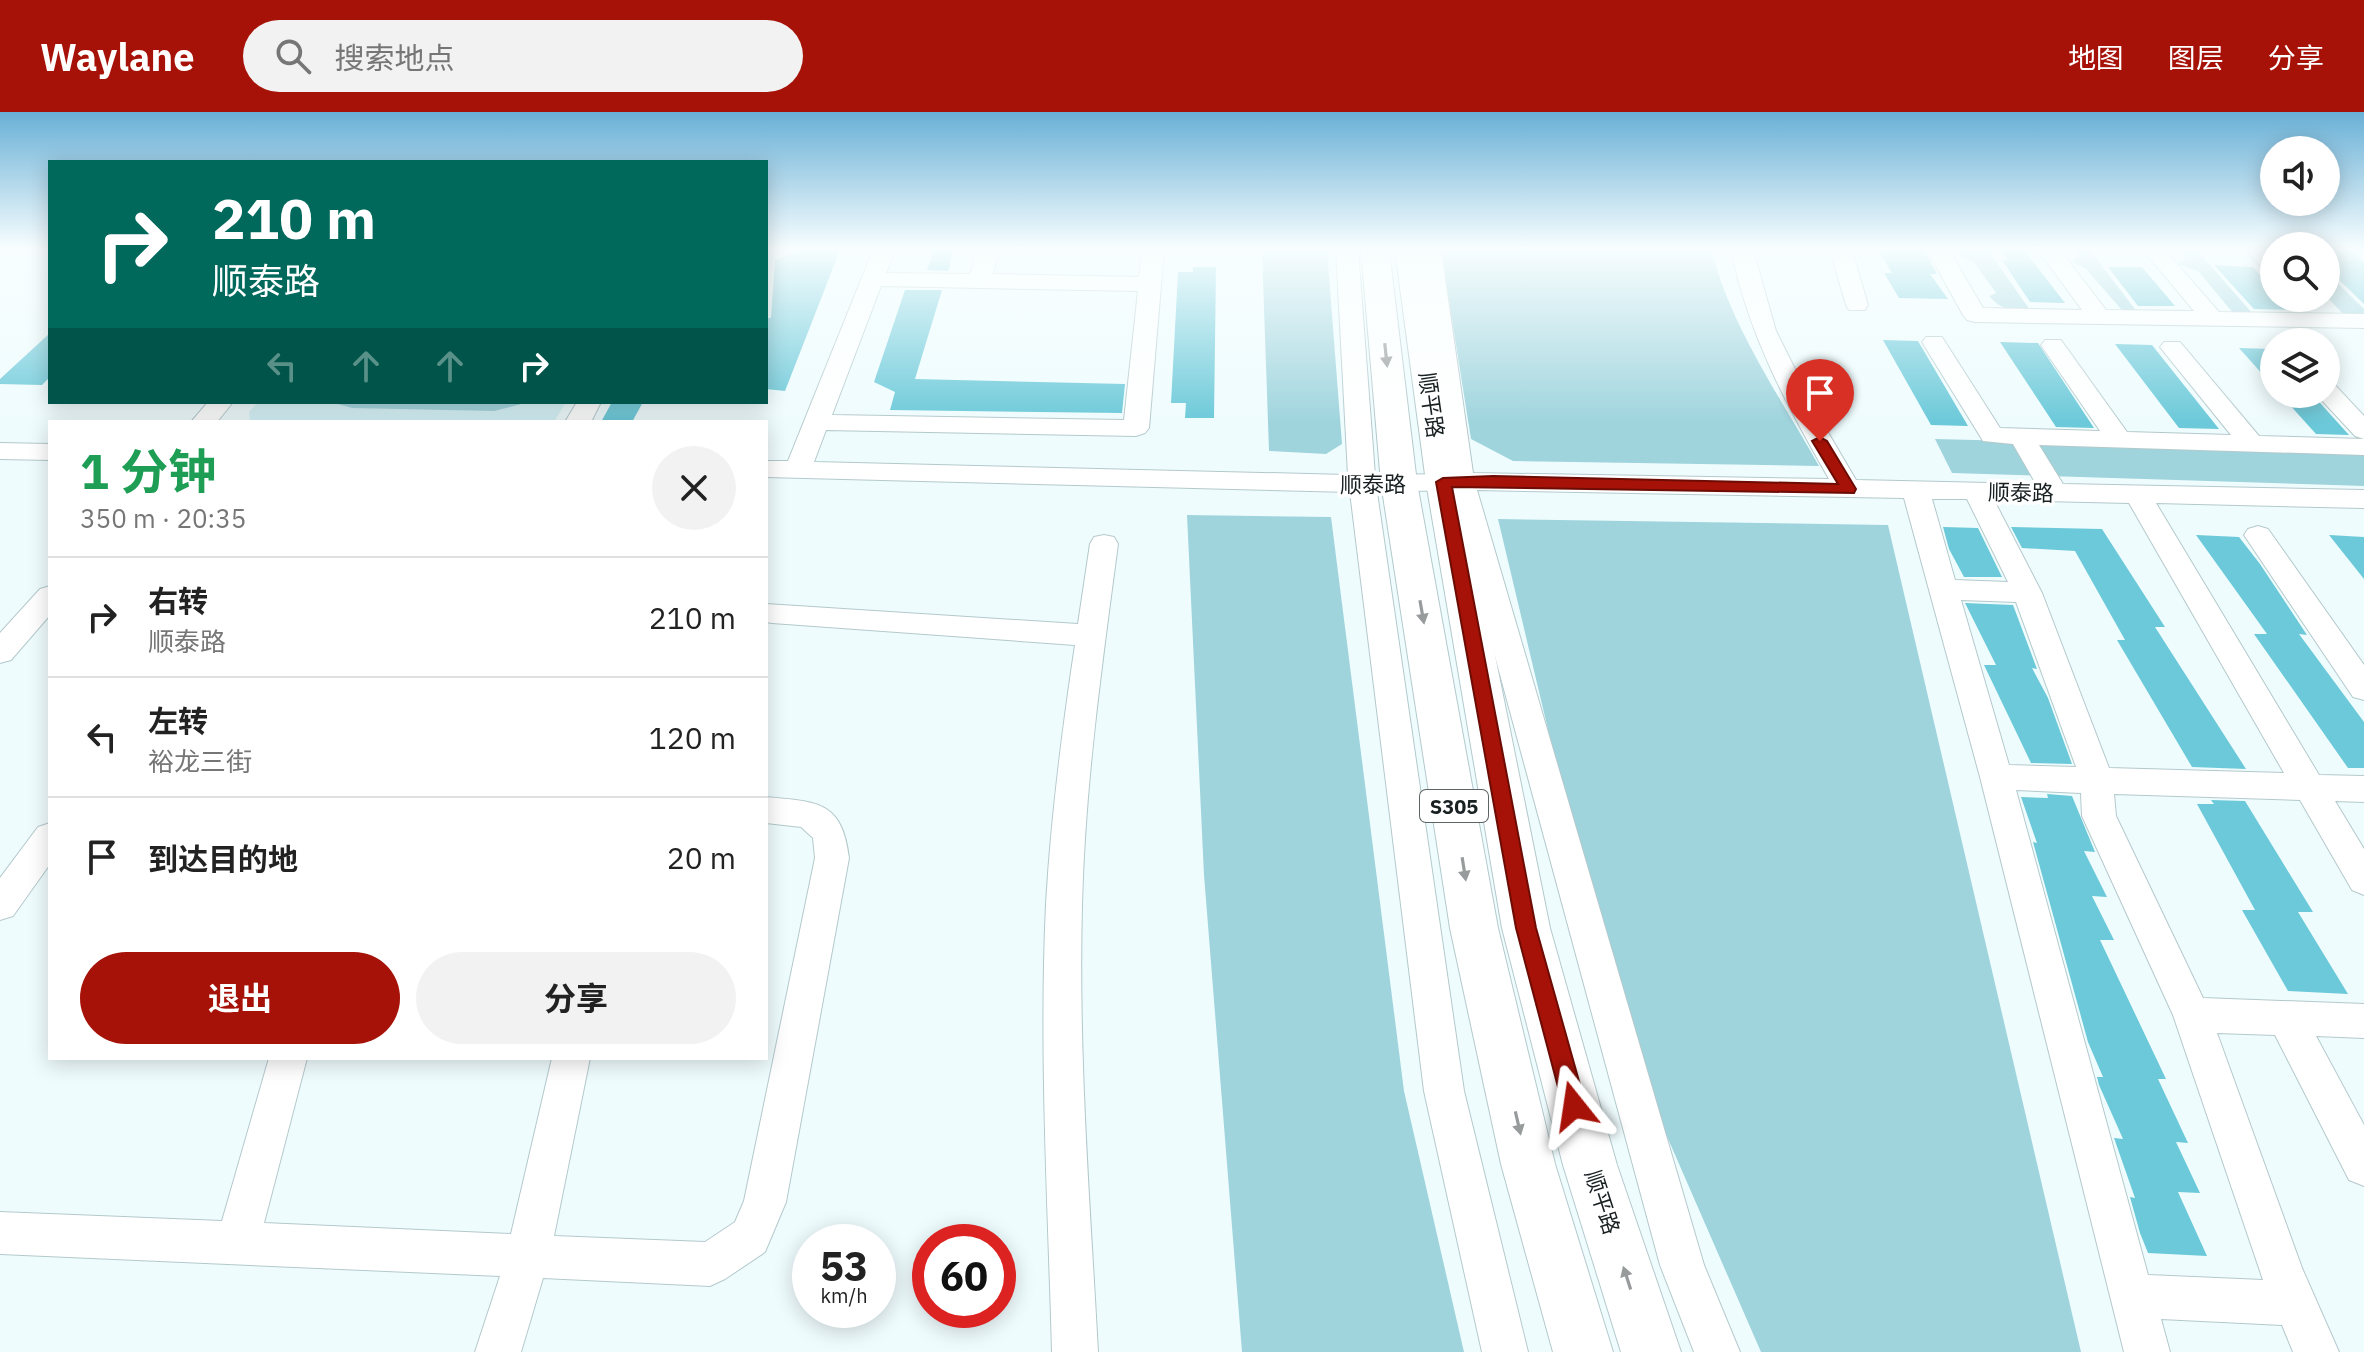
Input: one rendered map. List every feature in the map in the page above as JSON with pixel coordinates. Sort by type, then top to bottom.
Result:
[{"type":"main road","name":"顺平路","points":[[1376,308],[1380,483],[1474,928],[1528,1164],[1583,1352]]},
{"type":"main road","name":"顺平路","points":[[1420,308],[1526,928],[1590,1165],[1651,1352]]},
{"type":"street","points":[[798,470],[862,308]]},
{"type":"street","points":[[817,422],[1136,428],[1148,308]]},
{"type":"street","points":[[1355,308],[1380,483],[1444,1091],[1505,1352]]},
{"type":"street","points":[[1435,308],[1452,482],[1682,1265],[1717,1352]]},
{"type":"street","points":[[1758,308],[1764,331],[1806,417],[1848,489]]},
{"type":"street","points":[[1971,308],[1975,315],[2364,321]]},
{"type":"street","points":[[2092,308],[2099,317]]},
{"type":"street","points":[[2203,308],[2213,319]]},
{"type":"street","points":[[2316,312],[2325,321]]},
{"type":"street","points":[[1934,342],[1992,436],[2364,447]]},
{"type":"street","points":[[2053,345],[2119,440]]},
{"type":"street","points":[[2172,347],[2252,444]]},
{"type":"street","points":[[206,420],[219,404]]},
{"type":"street","points":[[2340,405],[2364,431]]},
{"type":"street","points":[[2021,437],[2055,493]]},
{"type":"street","points":[[0,451],[48,452]]},
{"type":"street","name":"顺泰路","points":[[768,469],[1380,483],[2364,499]]},
{"type":"street","points":[[1916,491],[1996,777],[2147,1352]]},
{"type":"street","points":[[1977,492],[2027,593],[2097,780],[2099,816],[2192,1015],[2295,1303],[2316,1352]]},
{"type":"street","points":[[2137,494],[2364,880]]},
{"type":"street","points":[[2258,535],[2364,689]]},
{"type":"street","points":[[1075,1352],[1066,1105],[1064,905],[1076,744],[1104,544]]},
{"type":"street","points":[[1943,589],[2027,593]]},
{"type":"street","points":[[0,652],[48,598]]},
{"type":"street","points":[[768,613],[1091,636]]},
{"type":"street","points":[[1996,777],[2364,789]]},
{"type":"street","points":[[0,1233],[710,1264],[750,1237],[765,1202],[832,858],[829,832],[810,815],[768,810]]},
{"type":"street","points":[[0,905],[48,840]]},
{"type":"street","points":[[2192,1015],[2364,1021]]},
{"type":"street","points":[[2286,1019],[2364,1166]]},
{"type":"street","points":[[237,1243],[287,1060]]},
{"type":"street","points":[[498,1352],[528,1256],[571,1060]]},
{"type":"street","points":[[2132,1296],[2295,1303]]},
{"type":"shaded area","points":[[1264,308],[1331,308],[1342,444],[1326,454],[1269,451]]},
{"type":"shaded area","points":[[1450,308],[1732,308],[1773,388],[1819,466],[1513,461],[1471,439]]},
{"type":"shaded area","points":[[2005,308],[2030,310],[2018,310]]},
{"type":"shaded area","points":[[2229,308],[2248,308],[2252,313],[2234,314]]},
{"type":"shaded area","points":[[2340,308],[2363,308],[2364,314],[2343,314]]},
{"type":"shaded area","points":[[256,404],[565,404],[555,420],[250,420],[249,412]]},
{"type":"shaded area","points":[[338,404],[521,404],[494,411],[352,408]]},
{"type":"shaded area","points":[[1935,439],[2364,450],[2364,486],[1952,473]]},
{"type":"shaded area","points":[[1187,515],[1331,517],[1404,1091],[1464,1352],[1242,1352],[1204,875]]},
{"type":"shaded area","points":[[1498,519],[1888,525],[2081,1352],[1761,1352],[1618,1024]]},
{"type":"building","points":[[772,308],[817,308],[785,391],[768,389],[768,318],[771,318]]},
{"type":"building","points":[[899,308],[937,308],[915,379],[1125,384],[1122,413],[890,410],[895,392],[874,382]]},
{"type":"building","points":[[1176,308],[1215,308],[1214,418],[1185,418],[1186,403],[1171,403]]},
{"type":"building","points":[[48,335],[48,379],[42,385],[0,384],[0,379]]},
{"type":"building","points":[[1883,340],[1918,341],[1968,426],[1931,425]]},
{"type":"building","points":[[2000,342],[2038,343],[2094,428],[2056,427]]},
{"type":"building","points":[[2115,344],[2152,345],[2219,429],[2179,428]]},
{"type":"building","points":[[2239,348],[2260,349],[2260,371]]},
{"type":"building","points":[[611,404],[642,404],[633,420],[602,420]]},
{"type":"building","points":[[2293,408],[2325,408],[2349,435],[2316,434]]},
{"type":"building","points":[[1943,527],[1978,528],[2002,577],[1964,577],[1949,549]]},
{"type":"building","points":[[2011,527],[2102,529],[2165,627],[2155,627],[2246,769],[2192,767],[2117,640],[2125,640],[2075,551],[2022,548]]},
{"type":"building","points":[[2196,535],[2239,537],[2260,564],[2307,635],[2299,634],[2364,722],[2364,768],[2348,768],[2254,634],[2267,634]]},
{"type":"building","points":[[2329,535],[2364,537],[2364,579]]},
{"type":"building","points":[[1965,603],[2013,605],[2037,669],[2032,668],[2048,698],[2072,764],[2031,763],[1984,665],[1996,665]]},
{"type":"building","points":[[2047,794],[2072,796],[2095,852],[2084,851],[2107,897],[2092,896],[2114,940],[2100,940],[2166,1079],[2158,1079],[2188,1143],[2176,1142],[2200,1193],[2178,1192],[2207,1256],[2148,1253],[2140,1233],[2130,1197],[2135,1198],[2114,1138],[2123,1139],[2099,1085],[2097,1077],[2103,1077],[2088,1042],[2033,842],[2037,843],[2021,797],[2048,798]]},
{"type":"building","points":[[2211,800],[2245,801],[2313,912],[2298,912],[2348,994],[2288,991],[2242,910],[2255,910],[2197,804],[2214,804]]},
{"type":"route","points":[[1574,1106],[1526,928],[1443,482],[1848,489],[1820,441]]}]
